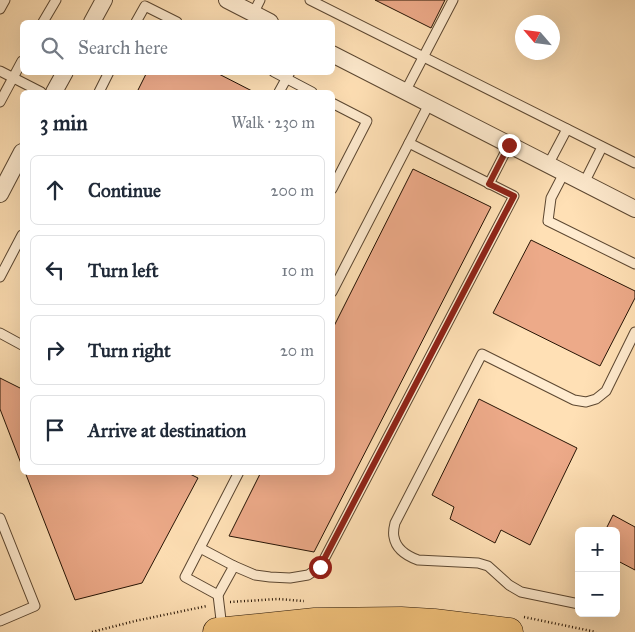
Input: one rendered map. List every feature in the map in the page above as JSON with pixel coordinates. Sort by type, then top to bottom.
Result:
[{"type":"highway","points":[[220,632],[315,622],[401,621],[509,632]]},
{"type":"street","points":[[93,20],[104,0]]},
{"type":"street","points":[[226,0],[257,7],[268,20]]},
{"type":"street","points":[[335,56],[635,210]]},
{"type":"street","points":[[55,90],[63,75]]},
{"type":"street","points":[[0,194],[20,156]]},
{"type":"lane","points":[[44,20],[56,0]]},
{"type":"lane","points":[[310,0],[635,163]]},
{"type":"lane","points":[[405,92],[453,0]]},
{"type":"lane","points":[[137,20],[145,6],[174,20]]},
{"type":"lane","points":[[0,102],[20,65]]},
{"type":"lane","points":[[0,71],[37,90]]},
{"type":"lane","points":[[100,90],[108,75]]},
{"type":"lane","points":[[280,90],[288,76],[309,90]]},
{"type":"lane","points":[[335,286],[429,104]]},
{"type":"lane","points":[[335,105],[367,121],[335,183]]},
{"type":"lane","points":[[548,165],[566,129]]},
{"type":"lane","points":[[200,548],[256,575],[290,578],[308,575],[320,567],[514,196],[409,143]]},
{"type":"lane","points":[[489,184],[509,145]]},
{"type":"lane","points":[[584,183],[602,147]]},
{"type":"lane","points":[[564,173],[551,198],[548,221],[635,264]]},
{"type":"lane","points":[[0,277],[20,239]]},
{"type":"lane","points":[[575,603],[521,592],[509,585],[488,566],[478,563],[418,560],[399,548],[394,536],[395,524],[482,354],[574,400],[586,402],[596,399],[606,391],[635,332]]},
{"type":"lane","points":[[0,333],[20,343]]},
{"type":"lane","points":[[218,595],[185,577],[237,475]]},
{"type":"lane","points":[[0,518],[35,606],[0,621]]},
{"type":"lane","points":[[220,632],[218,595],[234,566]]},
{"type":"building","points":[[375,0],[445,0],[431,28]]},
{"type":"building","points":[[146,75],[221,75],[250,90],[138,90]]},
{"type":"building","points":[[413,169],[491,207],[314,552],[229,536],[260,475],[335,475],[335,324]]},
{"type":"building","points":[[531,240],[635,291],[635,298],[600,366],[493,313]]},
{"type":"building","points":[[0,378],[20,388],[20,461],[0,409]]},
{"type":"building","points":[[479,399],[577,448],[530,545],[501,530],[495,543],[450,519],[454,507],[432,495]]},
{"type":"building","points":[[26,475],[192,475],[198,478],[142,583],[75,600]]},
{"type":"building","points":[[613,515],[635,527],[635,570],[620,562],[620,527],[607,527]]},
{"type":"route","points":[[320,567],[514,196],[489,184],[509,145]]}]
